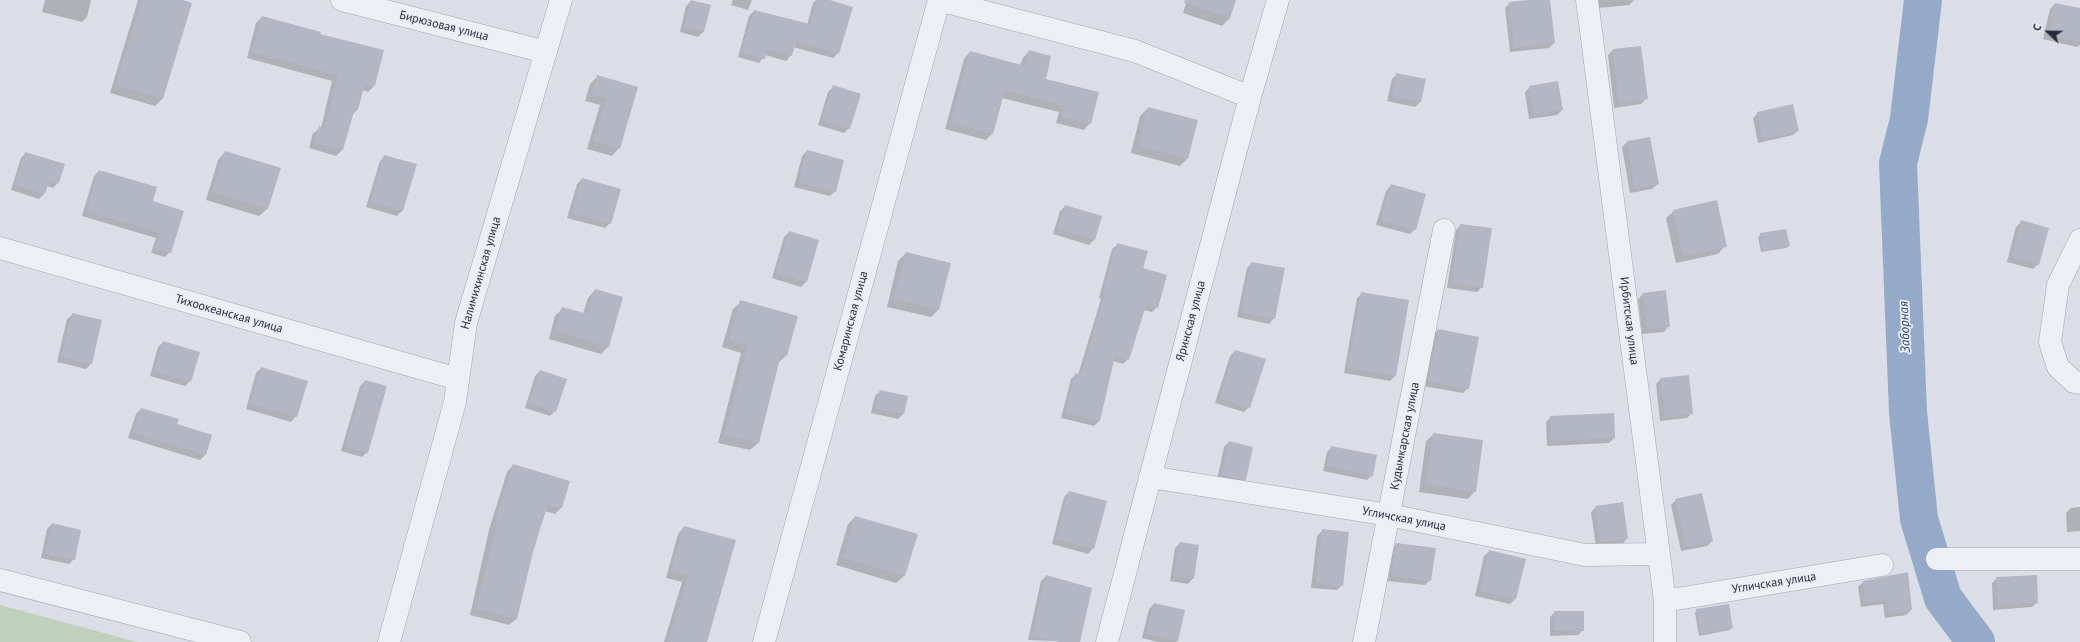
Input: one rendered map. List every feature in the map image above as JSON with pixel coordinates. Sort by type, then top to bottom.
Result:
[{"type":"street","name":"Бирюзовая улица","points":[[342,0],[546,52]]},
{"type":"street","name":"Налимихинская улица","points":[[389,642],[455,402],[466,323],[561,0]]},
{"type":"street","points":[[939,0],[1135,50],[1250,97]]},
{"type":"street","name":"Комаринская улица","points":[[764,642],[939,0]]},
{"type":"street","name":"Яринская улица","points":[[1107,642],[1250,97],[1278,0]]},
{"type":"street","name":"Ирбитская улица","points":[[1587,0],[1665,601],[1665,642]]},
{"type":"street","name":"Кудымкарская улица","points":[[1364,642],[1444,230]]},
{"type":"street","points":[[2077,383],[2058,367],[2050,342],[2058,285],[2080,240]]},
{"type":"street","name":"Тихоокеанская улица","points":[[0,248],[458,379]]},
{"type":"street","name":"Угличская улица","points":[[1150,477],[1389,515],[1585,555],[1658,554]]},
{"type":"street","points":[[1937,559],[2080,559]]},
{"type":"street","name":"Угличская улица","points":[[1665,601],[1882,565]]},
{"type":"street","points":[[0,580],[240,642]]},
{"type":"green space","points":[[0,605],[137,642],[0,642]]},
{"type":"building","points":[[142,0],[183,0],[192,3],[163,99],[116,85]]},
{"type":"building","points":[[691,0],[711,5],[704,32],[684,27]]},
{"type":"building","points":[[817,0],[830,0],[853,7],[839,54],[796,41],[792,56],[767,49],[765,59],[742,53],[754,10],[810,24]]},
{"type":"building","points":[[1185,0],[1236,0],[1230,18],[1184,3]]},
{"type":"building","points":[[1550,0],[1555,43],[1514,48],[1509,2]]},
{"type":"building","points":[[2055,3],[2080,8],[2080,42],[2048,35]]},
{"type":"building","points":[[262,16],[321,32],[320,34],[384,50],[375,86],[365,84],[358,109],[355,108],[343,150],[314,142],[319,126],[325,128],[338,75],[252,52]]},
{"type":"building","points":[[1641,46],[1648,99],[1619,103],[1613,49]]},
{"type":"building","points":[[1029,50],[1051,56],[1046,79],[1099,92],[1091,124],[1062,117],[1065,106],[1005,90],[993,134],[951,122],[970,51],[1025,66]]},
{"type":"building","points":[[1396,73],[1426,79],[1421,102],[1392,97]]},
{"type":"building","points":[[597,75],[638,87],[620,149],[594,141],[607,98],[592,94]]},
{"type":"building","points":[[1558,81],[1563,110],[1534,115],[1529,86]]},
{"type":"building","points":[[833,85],[861,94],[850,129],[822,120]]},
{"type":"building","points":[[1793,104],[1799,131],[1763,139],[1757,112]]},
{"type":"building","points":[[1148,107],[1198,120],[1188,159],[1138,146]]},
{"type":"building","points":[[1650,137],[1659,184],[1635,188],[1627,141]]},
{"type":"building","points":[[807,150],[844,160],[836,192],[799,182]]},
{"type":"building","points":[[225,151],[281,168],[268,209],[212,192]]},
{"type":"building","points":[[25,152],[65,164],[59,183],[49,181],[45,194],[15,185]]},
{"type":"building","points":[[384,155],[417,164],[403,211],[371,202]]},
{"type":"building","points":[[99,170],[157,187],[153,201],[184,211],[171,253],[155,248],[160,233],[87,211]]},
{"type":"building","points":[[582,178],[621,189],[611,224],[572,213]]},
{"type":"building","points":[[1391,184],[1426,194],[1416,230],[1381,220]]},
{"type":"building","points":[[1717,200],[1727,247],[1683,256],[1673,210]]},
{"type":"building","points":[[1065,205],[1102,216],[1095,240],[1058,229]]},
{"type":"building","points":[[2021,220],[2049,228],[2039,265],[2012,257]]},
{"type":"building","points":[[1460,224],[1492,228],[1483,288],[1452,283]]},
{"type":"building","points":[[1786,229],[1790,246],[1763,251],[1760,233]]},
{"type":"building","points":[[789,231],[819,240],[807,282],[776,273]]},
{"type":"building","points":[[1117,243],[1148,251],[1143,268],[1167,275],[1158,308],[1146,305],[1129,360],[1115,356],[1100,421],[1066,413],[1075,373],[1081,375],[1105,294],[1103,293]]},
{"type":"building","points":[[906,252],[951,263],[939,310],[894,299]]},
{"type":"building","points":[[1251,262],[1285,268],[1275,319],[1241,312]]},
{"type":"building","points":[[595,289],[623,297],[609,347],[555,331],[562,307],[588,314]]},
{"type":"building","points":[[1666,290],[1670,327],[1647,329],[1643,293]]},
{"type":"building","points":[[1361,292],[1409,300],[1396,376],[1348,368]]},
{"type":"building","points":[[740,300],[798,316],[787,356],[781,354],[759,443],[725,435],[748,345],[729,340]]},
{"type":"building","points":[[72,313],[102,320],[92,364],[61,357]]},
{"type":"building","points":[[1438,329],[1479,337],[1469,389],[1428,381]]},
{"type":"building","points":[[163,341],[200,352],[191,382],[154,371]]},
{"type":"building","points":[[1235,350],[1266,359],[1250,408],[1220,398]]},
{"type":"building","points":[[261,367],[308,381],[297,417],[250,404]]},
{"type":"building","points":[[540,370],[567,379],[556,412],[529,403]]},
{"type":"building","points":[[1689,375],[1693,414],[1665,417],[1660,378]]},
{"type":"building","points":[[365,380],[387,386],[368,453],[345,446]]},
{"type":"building","points":[[880,390],[908,396],[904,414],[875,408]]},
{"type":"building","points":[[141,408],[179,419],[177,424],[212,435],[206,455],[133,433]]},
{"type":"building","points":[[1614,413],[1615,438],[1551,441],[1550,416]]},
{"type":"building","points":[[1433,433],[1483,440],[1476,492],[1426,484]]},
{"type":"building","points":[[1229,441],[1253,447],[1246,480],[1222,475]]},
{"type":"building","points":[[1331,446],[1377,455],[1373,476],[1327,466]]},
{"type":"building","points":[[513,464],[570,481],[562,508],[548,504],[533,552],[517,619],[476,609],[497,524],[495,523]]},
{"type":"building","points":[[1069,491],[1107,501],[1094,549],[1056,539]]},
{"type":"building","points":[[1702,493],[1713,541],[1686,547],[1675,499]]},
{"type":"building","points":[[1623,502],[1628,539],[1600,542],[1595,506]]},
{"type":"building","points":[[855,516],[918,534],[905,576],[843,558]]},
{"type":"building","points":[[52,523],[81,530],[75,560],[45,554]]},
{"type":"building","points":[[684,526],[736,540],[707,642],[668,642],[688,576],[671,571]]},
{"type":"building","points":[[1322,529],[1349,532],[1343,586],[1316,583]]},
{"type":"building","points":[[1180,542],[1199,545],[1194,579],[1174,576]]},
{"type":"building","points":[[1396,543],[1436,548],[1431,581],[1392,576]]},
{"type":"building","points":[[1489,550],[1526,559],[1516,599],[1480,591]]},
{"type":"building","points":[[1908,572],[1912,610],[1889,613],[1887,599],[1865,602],[1863,581]]},
{"type":"building","points":[[1046,575],[1092,588],[1080,642],[1060,642],[1032,636]]},
{"type":"building","points":[[2037,575],[2038,603],[1998,605],[1996,577]]},
{"type":"building","points":[[1154,603],[1185,610],[1178,641],[1147,634]]},
{"type":"building","points":[[1729,604],[1733,628],[1701,634],[1696,609]]},
{"type":"building","points":[[1554,611],[1584,611],[1584,631],[1554,631]]},
{"type":"waterway","name":"Заборная","points":[[1923,0],[1909,119],[1898,163],[1908,412],[1919,519],[1943,598],[1976,642]]}]
